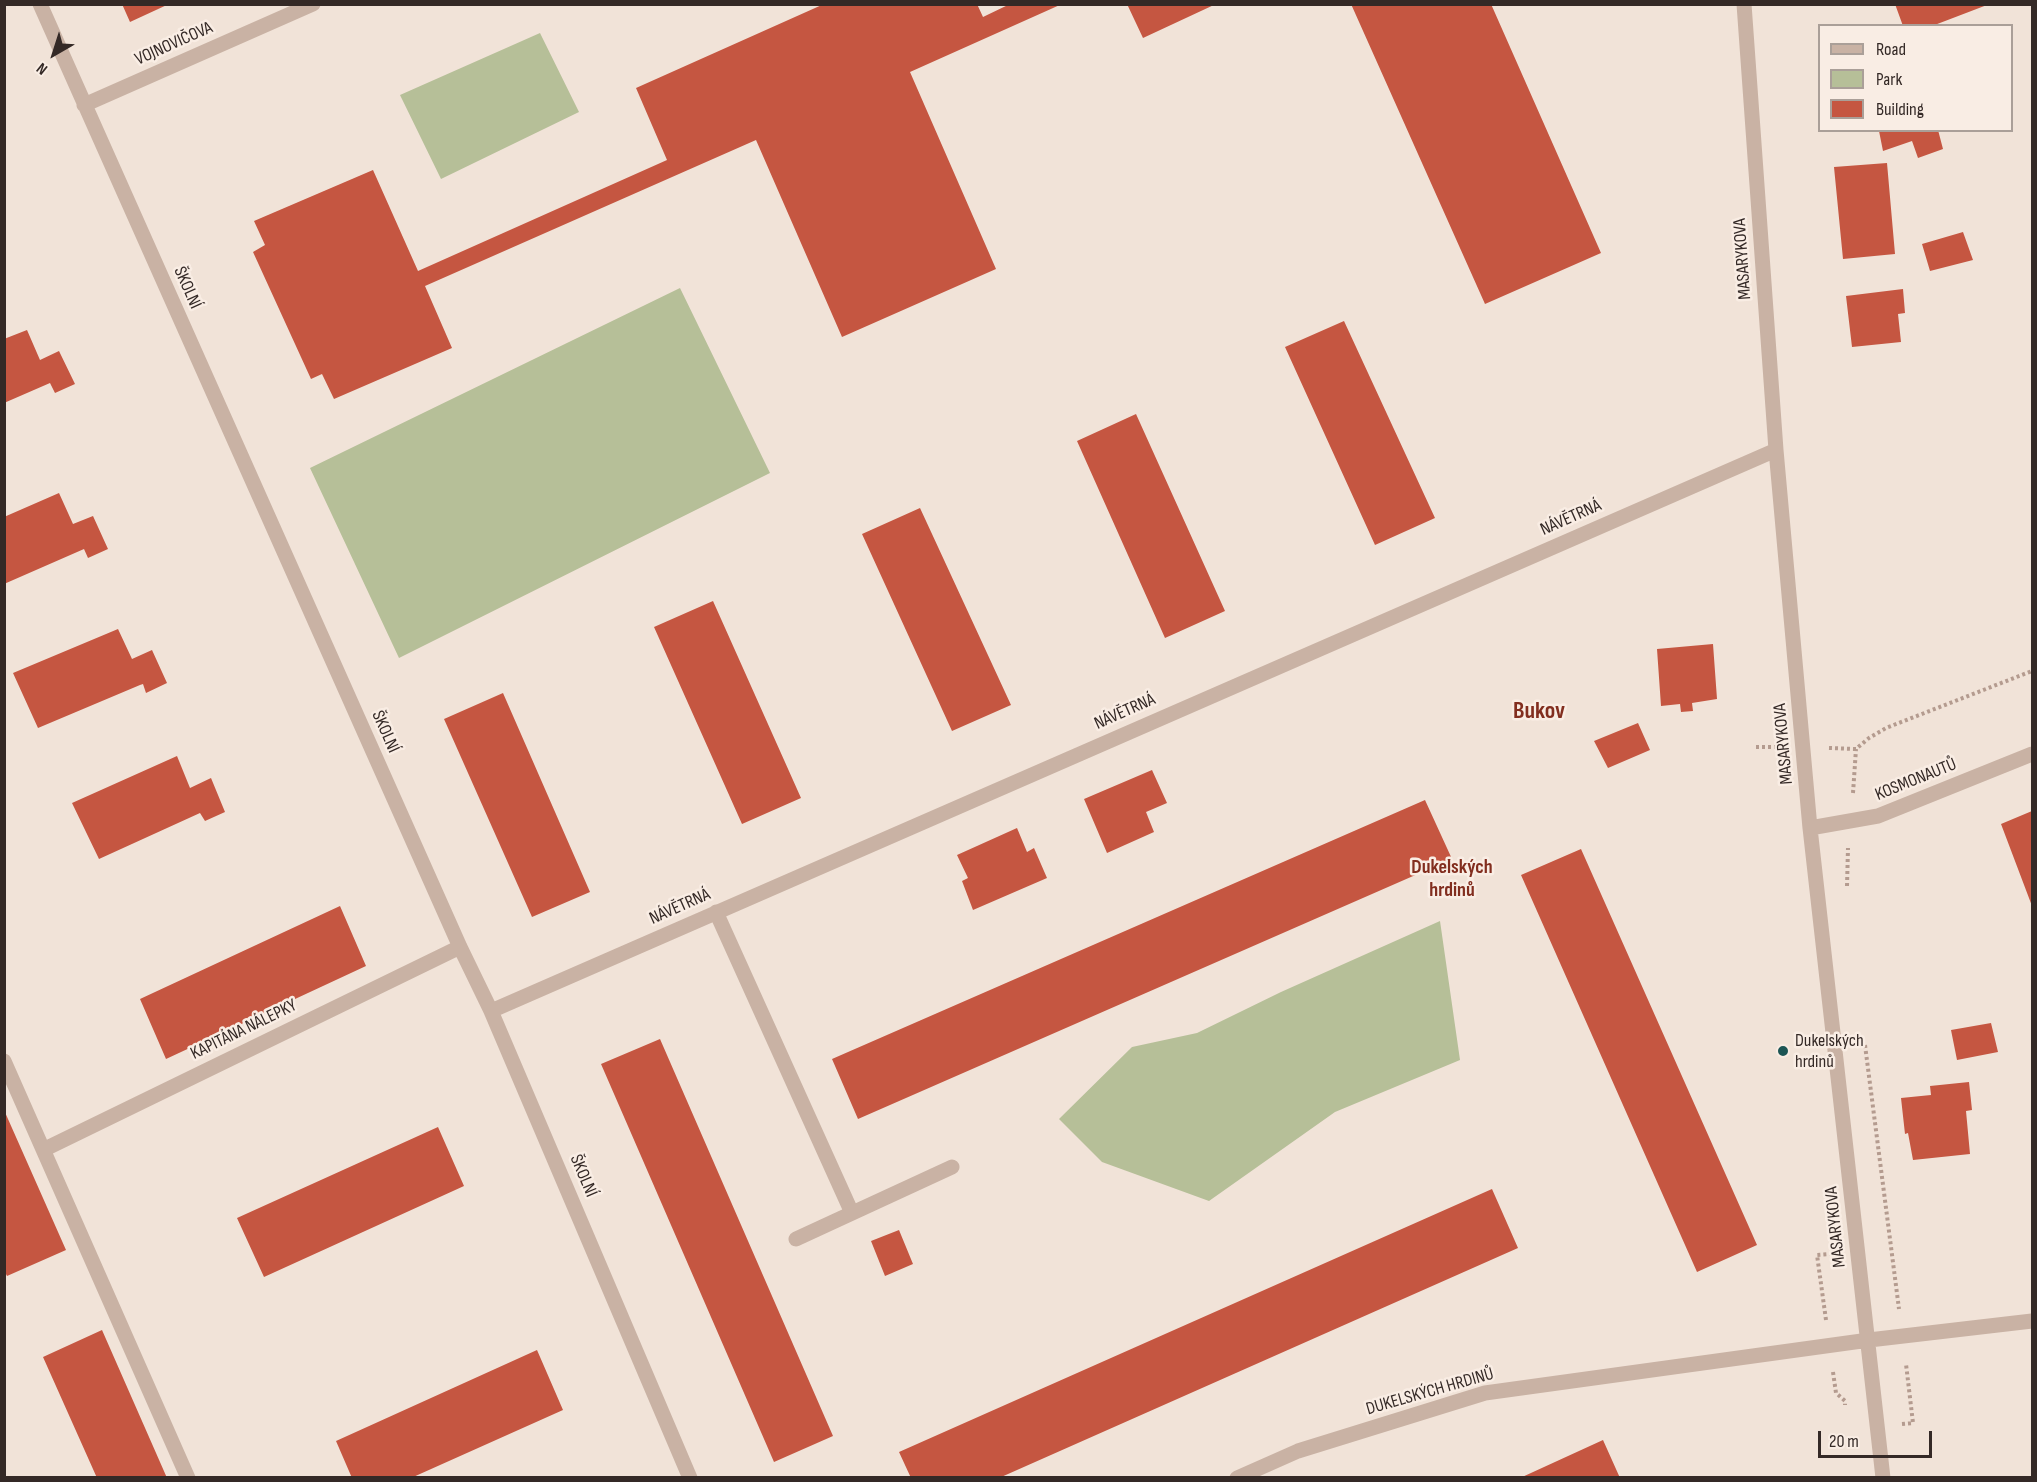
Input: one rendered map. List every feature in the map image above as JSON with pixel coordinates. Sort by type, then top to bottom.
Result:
[{"type":"street","name":"ŠKOLNÍ","points":[[40,4],[460,947],[491,1011],[690,1478]]},
{"type":"street","name":"VOJNOVIČOVA","points":[[84,105],[313,4]]},
{"type":"street","name":"MASARYKOVA","points":[[1744,4],[1776,450],[1810,828],[1883,1478]]},
{"type":"street","name":"NÁVĚTRNÁ","points":[[491,1011],[1776,450]]},
{"type":"street","name":"KOSMONAUTŮ","points":[[1810,828],[1878,816],[2032,754]]},
{"type":"street","points":[[716,912],[852,1213]]},
{"type":"street","name":"KAPITÁNA NÁLEPKY","points":[[45,1149],[460,947]]},
{"type":"street","points":[[4,1061],[45,1149],[188,1478]]},
{"type":"street","points":[[796,1239],[952,1167]]},
{"type":"street","name":"DUKELSKÝCH HRDINŮ","points":[[1237,1478],[1298,1451],[1485,1394],[1869,1340],[2032,1322]]},
{"type":"path","points":[[1847,892],[1856,749],[1886,728],[2032,671]]},
{"type":"path","points":[[1864,1034],[1896,1292]]},
{"type":"path","points":[[1908,1379],[1913,1423]]},
{"type":"green space","points":[[540,33],[579,112],[441,179],[400,95]]},
{"type":"green space","points":[[680,288],[770,473],[399,658],[310,468]]},
{"type":"green space","points":[[1440,921],[1460,1060],[1335,1112],[1209,1201],[1102,1162],[1059,1119],[1132,1047],[1197,1033],[1281,992]]},
{"type":"building","points":[[122,4],[169,4],[130,22]]},
{"type":"building","points":[[824,4],[977,4],[983,17],[1010,4],[1062,4],[910,72],[996,269],[842,337],[756,140],[425,286],[452,348],[334,399],[322,374],[311,379],[253,252],[265,245],[254,221],[373,170],[418,271],[667,160],[636,88]]},
{"type":"building","points":[[1127,4],[1216,4],[1143,38]]},
{"type":"building","points":[[1351,4],[1491,4],[1601,253],[1485,304]]},
{"type":"building","points":[[1895,4],[1987,4],[1937,24],[1902,24]]},
{"type":"building","points":[[1879,132],[1939,132],[1943,149],[1918,158],[1912,141],[1883,151]]},
{"type":"building","points":[[1887,163],[1895,254],[1843,259],[1834,167]]},
{"type":"building","points":[[1963,232],[1973,260],[1930,271],[1922,244]]},
{"type":"building","points":[[1903,289],[1905,313],[1898,314],[1901,342],[1852,347],[1846,296]]},
{"type":"building","points":[[1344,321],[1435,518],[1375,545],[1285,347]]},
{"type":"building","points":[[27,330],[40,360],[59,351],[75,384],[55,393],[50,383],[4,403],[4,339]]},
{"type":"building","points":[[1136,414],[1225,611],[1165,638],[1077,441]]},
{"type":"building","points":[[59,493],[73,524],[93,516],[108,549],[88,558],[84,549],[4,584],[4,517]]},
{"type":"building","points":[[920,508],[1011,705],[952,731],[862,534]]},
{"type":"building","points":[[713,601],[801,798],[742,824],[654,627]]},
{"type":"building","points":[[118,629],[132,659],[152,650],[167,683],[146,693],[143,684],[140,685],[38,728],[13,673]]},
{"type":"building","points":[[1713,644],[1717,699],[1692,703],[1693,711],[1681,712],[1680,704],[1661,706],[1657,649]]},
{"type":"building","points":[[503,693],[590,892],[532,917],[444,719]]},
{"type":"building","points":[[1638,723],[1650,750],[1608,768],[1594,741]]},
{"type":"building","points":[[177,756],[190,788],[211,778],[225,812],[205,821],[200,813],[99,859],[72,803]]},
{"type":"building","points":[[1152,770],[1167,803],[1146,812],[1154,832],[1107,853],[1084,799]]},
{"type":"building","points":[[1425,800],[1452,859],[858,1119],[832,1059]]},
{"type":"building","points":[[2032,811],[2032,906],[2001,824]]},
{"type":"building","points":[[1017,828],[1027,852],[1034,848],[1047,878],[973,910],[962,881],[968,878],[957,855]]},
{"type":"building","points":[[1581,849],[1757,1245],[1697,1272],[1521,875]]},
{"type":"building","points":[[340,906],[366,966],[166,1059],[140,999]]},
{"type":"building","points":[[1991,1023],[1998,1052],[1957,1060],[1951,1030]]},
{"type":"building","points":[[660,1039],[833,1436],[774,1462],[601,1064]]},
{"type":"building","points":[[1969,1082],[1972,1110],[1966,1111],[1970,1154],[1913,1160],[1908,1133],[1905,1134],[1901,1098],[1931,1095],[1930,1086]]},
{"type":"building","points":[[4,1110],[66,1250],[7,1276],[4,1270]]},
{"type":"building","points":[[438,1127],[464,1186],[264,1277],[237,1218]]},
{"type":"building","points":[[1492,1189],[1518,1248],[999,1478],[911,1478],[899,1452]]},
{"type":"building","points":[[899,1230],[913,1264],[885,1276],[871,1241]]},
{"type":"building","points":[[102,1330],[167,1478],[97,1478],[43,1357]]},
{"type":"building","points":[[537,1350],[563,1410],[411,1478],[352,1478],[336,1441]]},
{"type":"building","points":[[1603,1440],[1620,1478],[1520,1478]]},
{"type":"place","name":"Dukelských hrdinů","points":[[1783,1051]]},
{"type":"district","name":"Bukov","points":[[1539,712]]},
{"type":"district","name":"Dukelských hrdinů","points":[[1452,880]]}]
